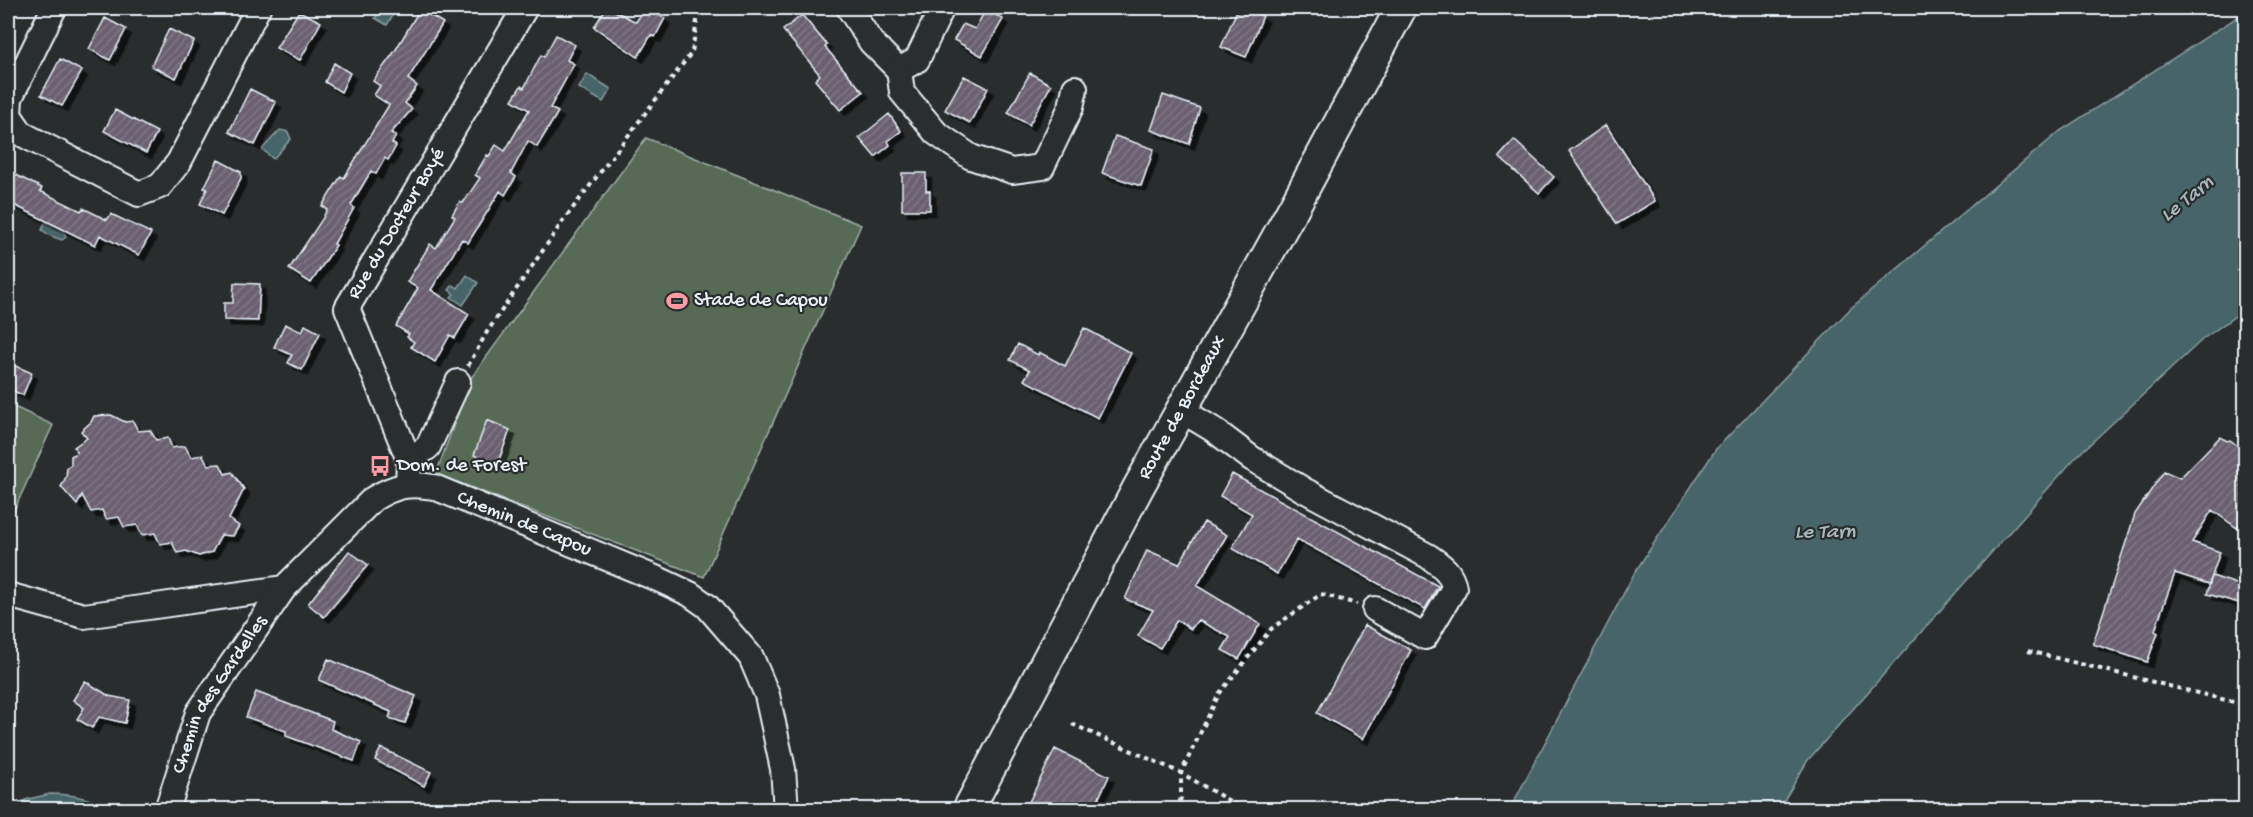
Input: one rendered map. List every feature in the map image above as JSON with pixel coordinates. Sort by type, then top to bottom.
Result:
[{"type":"main road","name":"Route de Bordeaux","points":[[968,810],[1138,488],[1401,8]]},
{"type":"street","points":[[54,8],[10,98],[9,115],[22,134],[140,194],[160,186],[179,162],[258,8]]},
{"type":"street","name":"Rue du Docteur Boyé","points":[[408,484],[409,460],[346,308],[525,8]]},
{"type":"street","points":[[849,8],[871,42],[899,70],[902,92],[936,134],[971,157],[1012,171],[1042,167],[1071,107],[1075,88]]},
{"type":"street","points":[[899,70],[917,60],[942,8]]},
{"type":"street","points":[[409,460],[428,447],[458,382]]},
{"type":"street","points":[[1181,410],[1214,430],[1251,458],[1304,490],[1433,560],[1447,570],[1453,579],[1454,588],[1425,638],[1375,609]]},
{"type":"street","name":"Chemin de Capou","points":[[284,588],[373,499],[390,489],[408,484],[434,487],[453,494],[660,580],[690,594],[707,606],[751,657],[767,695],[783,769],[786,810]]},
{"type":"street","points":[[8,595],[84,616],[284,588]]},
{"type":"street","name":"Chemin des Gardelles","points":[[167,810],[198,713],[284,588]]},
{"type":"path","points":[[458,382],[487,332],[563,221],[692,52],[699,8]]},
{"type":"path","points":[[1176,810],[1181,798],[1181,773],[1219,694],[1271,629],[1321,594],[1375,609]]},
{"type":"path","points":[[2028,651],[2246,705]]},
{"type":"path","points":[[1072,724],[1181,773],[1245,810]]},
{"type":"green space","name":"Stade de Capou","points":[[646,138],[861,225],[704,577],[436,474],[471,378]]},
{"type":"green space","points":[[8,404],[53,425],[11,517],[8,516]]},
{"type":"water","points":[[381,8],[397,8],[387,25],[375,18]]},
{"type":"water","name":"Le Tarn","points":[[2245,12],[2245,309],[2203,339],[2075,458],[1808,760],[1779,809],[1510,809],[1635,572],[1716,449],[1851,308],[2060,131]]},
{"type":"water","points":[[587,74],[611,89],[603,102],[579,88]]},
{"type":"water","points":[[280,130],[288,132],[291,139],[273,159],[262,149]]},
{"type":"water","points":[[45,223],[56,226],[65,233],[66,237],[62,240],[42,230]]},
{"type":"water","points":[[467,275],[478,283],[463,305],[451,297],[454,294],[449,290],[453,285],[458,288]]},
{"type":"water","points":[[50,794],[81,797],[110,809],[14,809],[25,800]]},
{"type":"building","points":[[606,8],[636,22],[645,8],[665,18],[655,37],[651,35],[638,57],[594,27]]},
{"type":"building","points":[[1238,8],[1263,16],[1246,57],[1221,47]]},
{"type":"building","points":[[420,9],[443,23],[408,79],[417,86],[405,103],[412,109],[391,133],[396,136],[392,143],[396,146],[388,160],[385,158],[376,174],[371,171],[351,205],[354,208],[334,244],[336,245],[311,283],[289,269],[323,218],[327,209],[322,206],[341,176],[344,178],[389,105],[374,95],[380,86],[373,81],[395,51]]},
{"type":"building","points":[[986,9],[1003,19],[982,56],[954,40],[963,24],[975,29]]},
{"type":"building","points":[[299,11],[321,22],[300,60],[276,48]]},
{"type":"building","points":[[802,15],[827,45],[825,47],[863,92],[840,110],[815,80],[820,75],[783,30]]},
{"type":"building","points":[[105,18],[126,29],[110,60],[89,49]]},
{"type":"building","points":[[169,29],[194,41],[176,78],[151,66]]},
{"type":"building","points":[[556,35],[575,45],[567,60],[574,64],[550,108],[558,112],[537,147],[528,141],[511,173],[516,177],[505,195],[500,191],[468,243],[462,239],[431,290],[469,314],[455,338],[450,335],[435,362],[411,347],[414,342],[407,337],[409,334],[396,326],[418,288],[407,282],[430,244],[436,248],[455,217],[452,215],[460,201],[463,203],[480,178],[475,175],[487,155],[489,156],[496,145],[505,151],[529,110],[512,100],[521,86],[524,88],[541,55],[544,57]]},
{"type":"building","points":[[60,59],[82,71],[62,106],[41,95]]},
{"type":"building","points":[[334,63],[350,73],[341,92],[325,82]]},
{"type":"building","points":[[1030,73],[1051,85],[1029,125],[1008,113]]},
{"type":"building","points":[[964,76],[988,88],[970,123],[945,110]]},
{"type":"building","points":[[250,89],[276,102],[255,145],[229,132]]},
{"type":"building","points":[[1163,95],[1200,108],[1189,144],[1151,130]]},
{"type":"building","points":[[115,110],[157,132],[146,153],[104,131]]},
{"type":"building","points":[[889,114],[901,131],[888,141],[890,145],[875,157],[859,138]]},
{"type":"building","points":[[1606,125],[1655,201],[1617,224],[1569,151]]},
{"type":"building","points":[[1115,136],[1154,149],[1141,186],[1102,173]]},
{"type":"building","points":[[1514,140],[1554,177],[1539,193],[1499,157]]},
{"type":"building","points":[[218,160],[241,172],[241,178],[222,215],[200,204],[207,189],[204,188]]},
{"type":"building","points":[[8,171],[42,188],[40,191],[81,211],[83,208],[107,220],[111,214],[151,233],[139,255],[100,235],[95,245],[8,202]]},
{"type":"building","points":[[902,173],[926,173],[926,191],[930,191],[930,210],[902,210]]},
{"type":"building","points":[[234,283],[260,284],[258,321],[224,320],[224,303],[233,303]]},
{"type":"building","points":[[285,324],[302,332],[305,325],[320,333],[302,370],[288,363],[292,355],[274,347]]},
{"type":"building","points":[[1084,328],[1131,353],[1098,418],[1024,380],[1030,370],[1010,360],[1018,344],[1065,366]]},
{"type":"building","points":[[8,363],[32,373],[23,395],[8,389]]},
{"type":"building","points":[[111,415],[125,422],[133,421],[138,431],[150,430],[156,440],[168,438],[172,448],[185,446],[191,457],[203,455],[208,465],[220,464],[225,474],[232,472],[244,489],[229,519],[239,526],[233,536],[221,535],[212,552],[199,556],[186,551],[177,553],[172,542],[160,544],[155,533],[142,535],[137,525],[124,527],[119,517],[106,519],[102,510],[91,512],[82,495],[77,505],[61,487],[66,477],[67,467],[71,465],[71,456],[77,453],[74,447],[87,438],[81,431],[94,416]]},
{"type":"building","points":[[487,420],[510,430],[497,465],[474,455]]},
{"type":"building","points":[[2220,437],[2227,441],[2230,440],[2246,452],[2246,516],[2237,528],[2212,510],[2192,542],[2220,552],[2209,584],[2175,573],[2147,662],[2093,644],[2135,514],[2164,471],[2180,478]]},
{"type":"building","points":[[1232,474],[1438,586],[1425,609],[1297,539],[1277,574],[1232,548],[1252,514],[1220,496]]},
{"type":"building","points":[[1204,522],[1227,535],[1197,586],[1260,624],[1239,659],[1222,650],[1230,637],[1198,620],[1191,629],[1177,620],[1160,648],[1138,636],[1153,610],[1125,599],[1147,550],[1179,564]]},
{"type":"building","points":[[349,551],[368,565],[324,617],[308,604]]},
{"type":"building","points":[[2212,576],[2246,587],[2246,605],[2207,594]]},
{"type":"building","points":[[1365,625],[1411,650],[1363,739],[1317,713]]},
{"type":"building","points":[[328,659],[416,696],[405,723],[389,718],[391,712],[319,680]]},
{"type":"building","points":[[85,681],[109,696],[130,700],[125,723],[99,717],[92,728],[77,719],[84,708],[73,700]]},
{"type":"building","points":[[256,692],[333,721],[331,729],[361,742],[354,761],[286,736],[286,731],[246,717]]},
{"type":"building","points":[[381,748],[431,772],[424,786],[375,760]]},
{"type":"building","points":[[1055,749],[1109,776],[1093,810],[1025,810]]},
{"type":"place","name":"Stade de Capou","points":[[677,301]]},
{"type":"place","name":"Dom. de Forest","points":[[380,466]]}]
